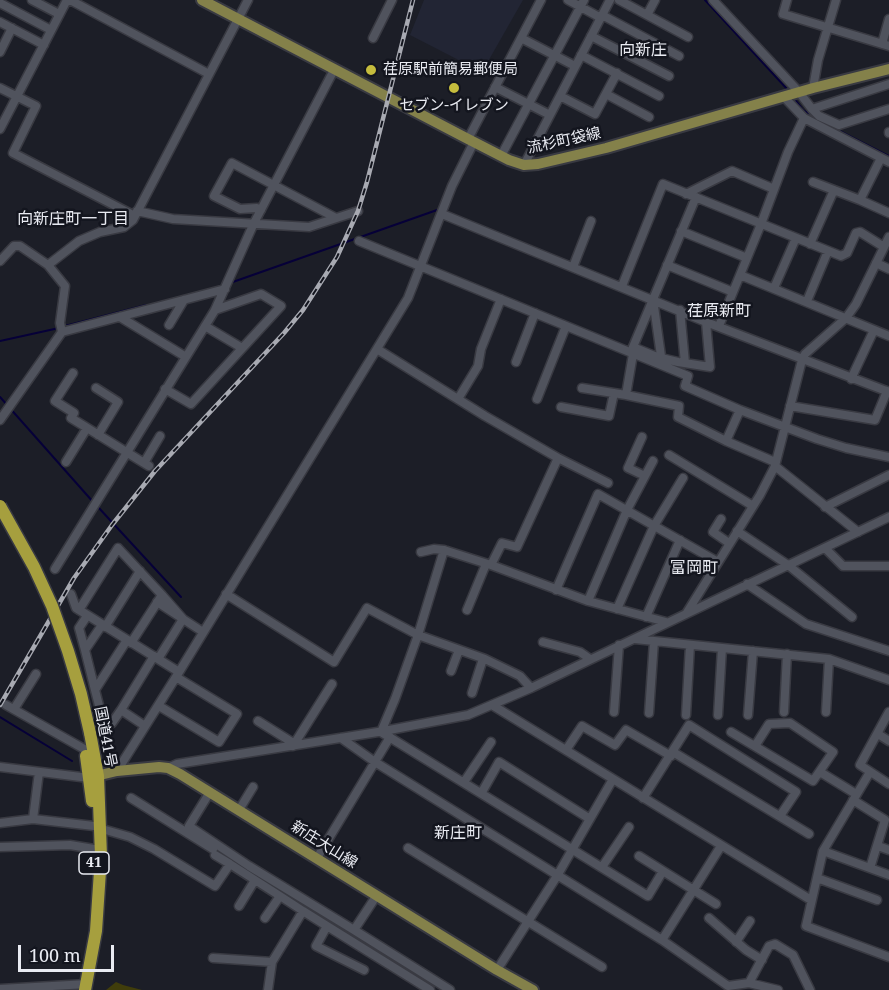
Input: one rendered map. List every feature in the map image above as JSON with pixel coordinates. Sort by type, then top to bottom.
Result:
[{"type":"highway","name":"国道41号","points":[[0,506],[34,567],[52,606],[81,694],[94,777],[98,827],[96,931],[82,987]]},
{"type":"highway","name":"国道41号","points":[[0,518],[29,570],[46,608],[87,734],[86,750],[94,777]]},
{"type":"highway","name":"国道41号","points":[[82,987],[98,827]]},
{"type":"main road","name":"流杉町袋線","points":[[202,0],[471,141],[524,165],[538,164],[606,148],[813,88],[889,69]]},
{"type":"main road","points":[[94,777],[117,771],[168,768]]},
{"type":"main road","name":"新庄大山線","points":[[168,768],[533,990]]},
{"type":"street","points":[[32,0],[59,14]]},
{"type":"street","points":[[0,129],[68,0],[209,74]]},
{"type":"street","points":[[48,265],[79,241],[100,232],[124,227],[136,214],[248,0]]},
{"type":"street","points":[[373,38],[392,0]]},
{"type":"street","points":[[117,771],[408,298],[452,186],[495,87],[541,0]]},
{"type":"street","points":[[568,0],[582,3],[602,16],[679,56]]},
{"type":"street","points":[[524,165],[610,0]]},
{"type":"street","points":[[619,0],[688,37]]},
{"type":"street","points":[[647,15],[655,0]]},
{"type":"street","points":[[713,0],[819,116],[839,125],[889,108]]},
{"type":"street","points":[[787,0],[783,14],[885,45],[889,19]]},
{"type":"street","points":[[813,88],[818,60],[836,0]]},
{"type":"street","points":[[0,3],[51,30]]},
{"type":"street","points":[[501,156],[582,3]]},
{"type":"street","points":[[0,22],[44,45]]},
{"type":"street","points":[[0,52],[12,28]]},
{"type":"street","points":[[591,36],[669,76]]},
{"type":"street","points":[[521,38],[575,66]]},
{"type":"street","points":[[581,55],[658,96]]},
{"type":"street","points":[[55,569],[215,310],[254,223],[334,70]]},
{"type":"street","points":[[560,96],[595,114],[617,73]]},
{"type":"street","points":[[812,109],[889,84]]},
{"type":"street","points":[[495,87],[550,115]]},
{"type":"street","points":[[0,88],[36,106],[13,153],[136,214],[172,219],[309,227],[358,211]]},
{"type":"street","points":[[606,94],[649,117]]},
{"type":"street","points":[[784,97],[804,118],[885,160],[860,200]]},
{"type":"street","points":[[719,326],[788,152],[804,118]]},
{"type":"street","points":[[261,210],[257,208],[240,209],[214,196],[232,163],[336,218]]},
{"type":"street","points":[[686,194],[732,171],[774,189]]},
{"type":"street","points":[[813,182],[889,213]]},
{"type":"street","points":[[622,286],[663,184],[841,256],[847,253],[856,233],[860,232],[884,247]]},
{"type":"street","points":[[810,244],[834,190]]},
{"type":"street","points":[[626,395],[633,351],[696,197]]},
{"type":"street","points":[[442,214],[706,322],[888,392],[875,420],[790,406]]},
{"type":"street","points":[[573,267],[591,222]]},
{"type":"street","points":[[681,231],[747,258]]},
{"type":"street","points":[[686,614],[753,506],[775,464],[805,354],[846,318],[856,304],[889,237]]},
{"type":"street","points":[[774,288],[796,238]]},
{"type":"street","points":[[359,241],[633,351],[688,376],[686,386],[740,410],[846,448],[889,457]]},
{"type":"street","points":[[0,261],[14,246],[20,246],[48,265],[65,286],[60,323],[62,332]]},
{"type":"street","points":[[807,301],[828,251]]},
{"type":"street","points":[[876,263],[889,269]]},
{"type":"street","points":[[667,265],[733,291]]},
{"type":"street","points":[[740,275],[889,336]]},
{"type":"street","points":[[0,420],[62,332],[225,289]]},
{"type":"street","points":[[165,389],[191,404],[281,306],[261,294],[215,310]]},
{"type":"street","points":[[458,399],[478,366],[481,349],[501,299]]},
{"type":"street","points":[[653,299],[661,356]]},
{"type":"street","points":[[169,325],[184,300]]},
{"type":"street","points":[[680,310],[685,363]]},
{"type":"street","points":[[516,362],[535,313]]},
{"type":"street","points":[[120,317],[186,357]]},
{"type":"street","points":[[633,351],[710,367],[706,322]]},
{"type":"street","points":[[205,326],[242,348]]},
{"type":"street","points":[[537,399],[567,326]]},
{"type":"street","points":[[852,379],[874,330]]},
{"type":"street","points":[[377,349],[558,458],[608,483]]},
{"type":"street","points":[[73,373],[55,401],[74,413],[71,418],[146,465],[160,436]]},
{"type":"street","points":[[96,388],[118,402],[98,435]]},
{"type":"street","points":[[582,388],[680,406],[678,417],[775,464],[858,532]]},
{"type":"street","points":[[561,407],[609,416],[614,393]]},
{"type":"street","points":[[726,441],[740,410]]},
{"type":"street","points":[[66,462],[87,428]]},
{"type":"street","points":[[642,437],[628,468],[645,476]]},
{"type":"street","points":[[669,455],[753,506]]},
{"type":"street","points":[[466,610],[502,543],[517,547],[558,458]]},
{"type":"street","points":[[588,601],[627,510],[652,461]]},
{"type":"street","points":[[825,507],[889,475]]},
{"type":"street","points":[[617,609],[654,526],[682,478]]},
{"type":"street","points":[[556,590],[598,494],[718,562]]},
{"type":"street","points":[[168,768],[177,764],[381,732],[468,715],[531,688],[889,517]]},
{"type":"street","points":[[721,519],[713,532],[729,543]]},
{"type":"street","points":[[736,531],[788,565],[852,617]]},
{"type":"street","points":[[646,617],[680,540]]},
{"type":"street","points":[[79,610],[118,548],[140,571],[159,599],[203,632]]},
{"type":"street","points":[[825,548],[843,566],[889,566]]},
{"type":"street","points":[[421,552],[434,549],[444,550],[489,564],[588,601],[666,622]]},
{"type":"street","points":[[381,732],[418,635],[444,550]]},
{"type":"street","points":[[85,650],[104,626],[140,571]]},
{"type":"street","points":[[747,584],[806,624],[889,651]]},
{"type":"street","points":[[71,594],[76,608],[87,616],[156,658],[237,714],[215,750],[216,758]]},
{"type":"street","points":[[226,594],[334,662],[368,608],[418,635],[483,658],[520,676],[531,688]]},
{"type":"street","points":[[95,690],[159,599]]},
{"type":"street","points":[[87,616],[79,628],[102,717],[112,723],[183,619]]},
{"type":"street","points":[[634,639],[829,659],[889,680]]},
{"type":"street","points":[[649,713],[654,641]]},
{"type":"street","points":[[543,642],[580,652],[590,659]]},
{"type":"street","points":[[614,712],[620,645]]},
{"type":"street","points":[[686,715],[690,645]]},
{"type":"street","points":[[718,715],[722,648]]},
{"type":"street","points":[[451,671],[459,650]]},
{"type":"street","points":[[748,715],[753,651]]},
{"type":"street","points":[[784,712],[787,654]]},
{"type":"street","points":[[472,693],[483,658]]},
{"type":"street","points":[[826,712],[829,659]]},
{"type":"street","points":[[36,674],[10,707],[86,750]]},
{"type":"street","points":[[294,746],[332,684]]},
{"type":"street","points":[[492,705],[812,900]]},
{"type":"street","points":[[159,706],[219,742]]},
{"type":"street","points":[[121,710],[146,726]]},
{"type":"street","points":[[889,712],[860,765],[889,784]]},
{"type":"street","points":[[258,721],[290,741],[294,746]]},
{"type":"street","points":[[731,732],[813,781],[832,752],[790,723],[769,724],[755,746]]},
{"type":"street","points":[[643,798],[689,725],[796,792],[780,816]]},
{"type":"street","points":[[566,750],[582,726],[615,745],[626,730],[672,754],[809,834]]},
{"type":"street","points":[[381,732],[648,896],[663,871]]},
{"type":"street","points":[[878,734],[889,741]]},
{"type":"street","points":[[317,858],[390,737]]},
{"type":"street","points":[[341,738],[375,762],[662,940],[728,986],[750,983],[778,990]]},
{"type":"street","points":[[464,782],[491,742]]},
{"type":"street","points":[[482,792],[499,762],[590,819]]},
{"type":"street","points":[[0,767],[94,777]]},
{"type":"street","points":[[33,819],[39,772]]},
{"type":"street","points":[[820,772],[885,820],[870,868]]},
{"type":"street","points":[[870,772],[823,851],[806,926],[889,957]]},
{"type":"street","points":[[497,970],[557,876],[613,779]]},
{"type":"street","points":[[239,810],[253,787]]},
{"type":"street","points":[[184,827],[210,792]]},
{"type":"street","points":[[131,798],[249,866],[450,990]]},
{"type":"street","points":[[0,823],[33,819],[98,827],[130,837],[154,849],[215,886],[230,864]]},
{"type":"street","points":[[184,827],[230,864],[430,990]]},
{"type":"street","points":[[602,867],[629,827]]},
{"type":"street","points":[[0,847],[70,845],[94,849]]},
{"type":"street","points":[[662,940],[721,846]]},
{"type":"street","points":[[878,846],[889,850]]},
{"type":"street","points":[[408,848],[602,967]]},
{"type":"street","points":[[823,851],[889,875]]},
{"type":"street","points":[[639,856],[716,904]]},
{"type":"street","points":[[817,878],[877,900]]},
{"type":"street","points":[[238,906],[255,880]]},
{"type":"street","points":[[354,930],[377,895]]},
{"type":"street","points":[[265,918],[280,896]]},
{"type":"street","points":[[268,990],[272,962],[303,911]]},
{"type":"street","points":[[709,918],[746,950],[762,960]]},
{"type":"street","points":[[736,942],[750,921]]},
{"type":"street","points":[[327,926],[316,946],[364,970]]},
{"type":"street","points":[[750,983],[770,946],[775,944],[793,955],[810,990]]},
{"type":"street","points":[[213,958],[272,962]]},
{"type":"street","points":[[0,989],[82,987]]},
{"type":"street","points":[[48,990],[82,987]]},
{"type":"shaded area","points":[[424,0],[523,0],[482,72],[410,35]]},
{"type":"shaded area","points":[[116,982],[123,985],[142,990],[106,990]]},
{"type":"waterway","points":[[705,0],[788,90]]},
{"type":"waterway","points":[[793,97],[803,110],[817,119]]},
{"type":"waterway","points":[[822,122],[889,156]]},
{"type":"waterway","points":[[230,283],[437,210]]},
{"type":"waterway","points":[[65,326],[146,305]]},
{"type":"waterway","points":[[0,341],[59,328]]},
{"type":"waterway","points":[[0,397],[94,503]]},
{"type":"waterway","points":[[98,507],[181,597]]},
{"type":"waterway","points":[[0,717],[72,761]]},
{"type":"railway","points":[[0,705],[74,578],[112,525],[155,471],[284,333],[303,310],[337,257],[358,211],[367,182],[413,0]]},
{"type":"place","name":"荏原駅前簡易郵便局","points":[[371,70]]},
{"type":"place","name":"セブン-イレブン","points":[[454,88]]},
{"type":"district","name":"向新庄","points":[[643,50]]},
{"type":"district","name":"向新庄町一丁目","points":[[73,219]]},
{"type":"district","name":"荏原新町","points":[[719,311]]},
{"type":"district","name":"富岡町","points":[[694,568]]},
{"type":"district","name":"新庄町","points":[[458,833]]}]
